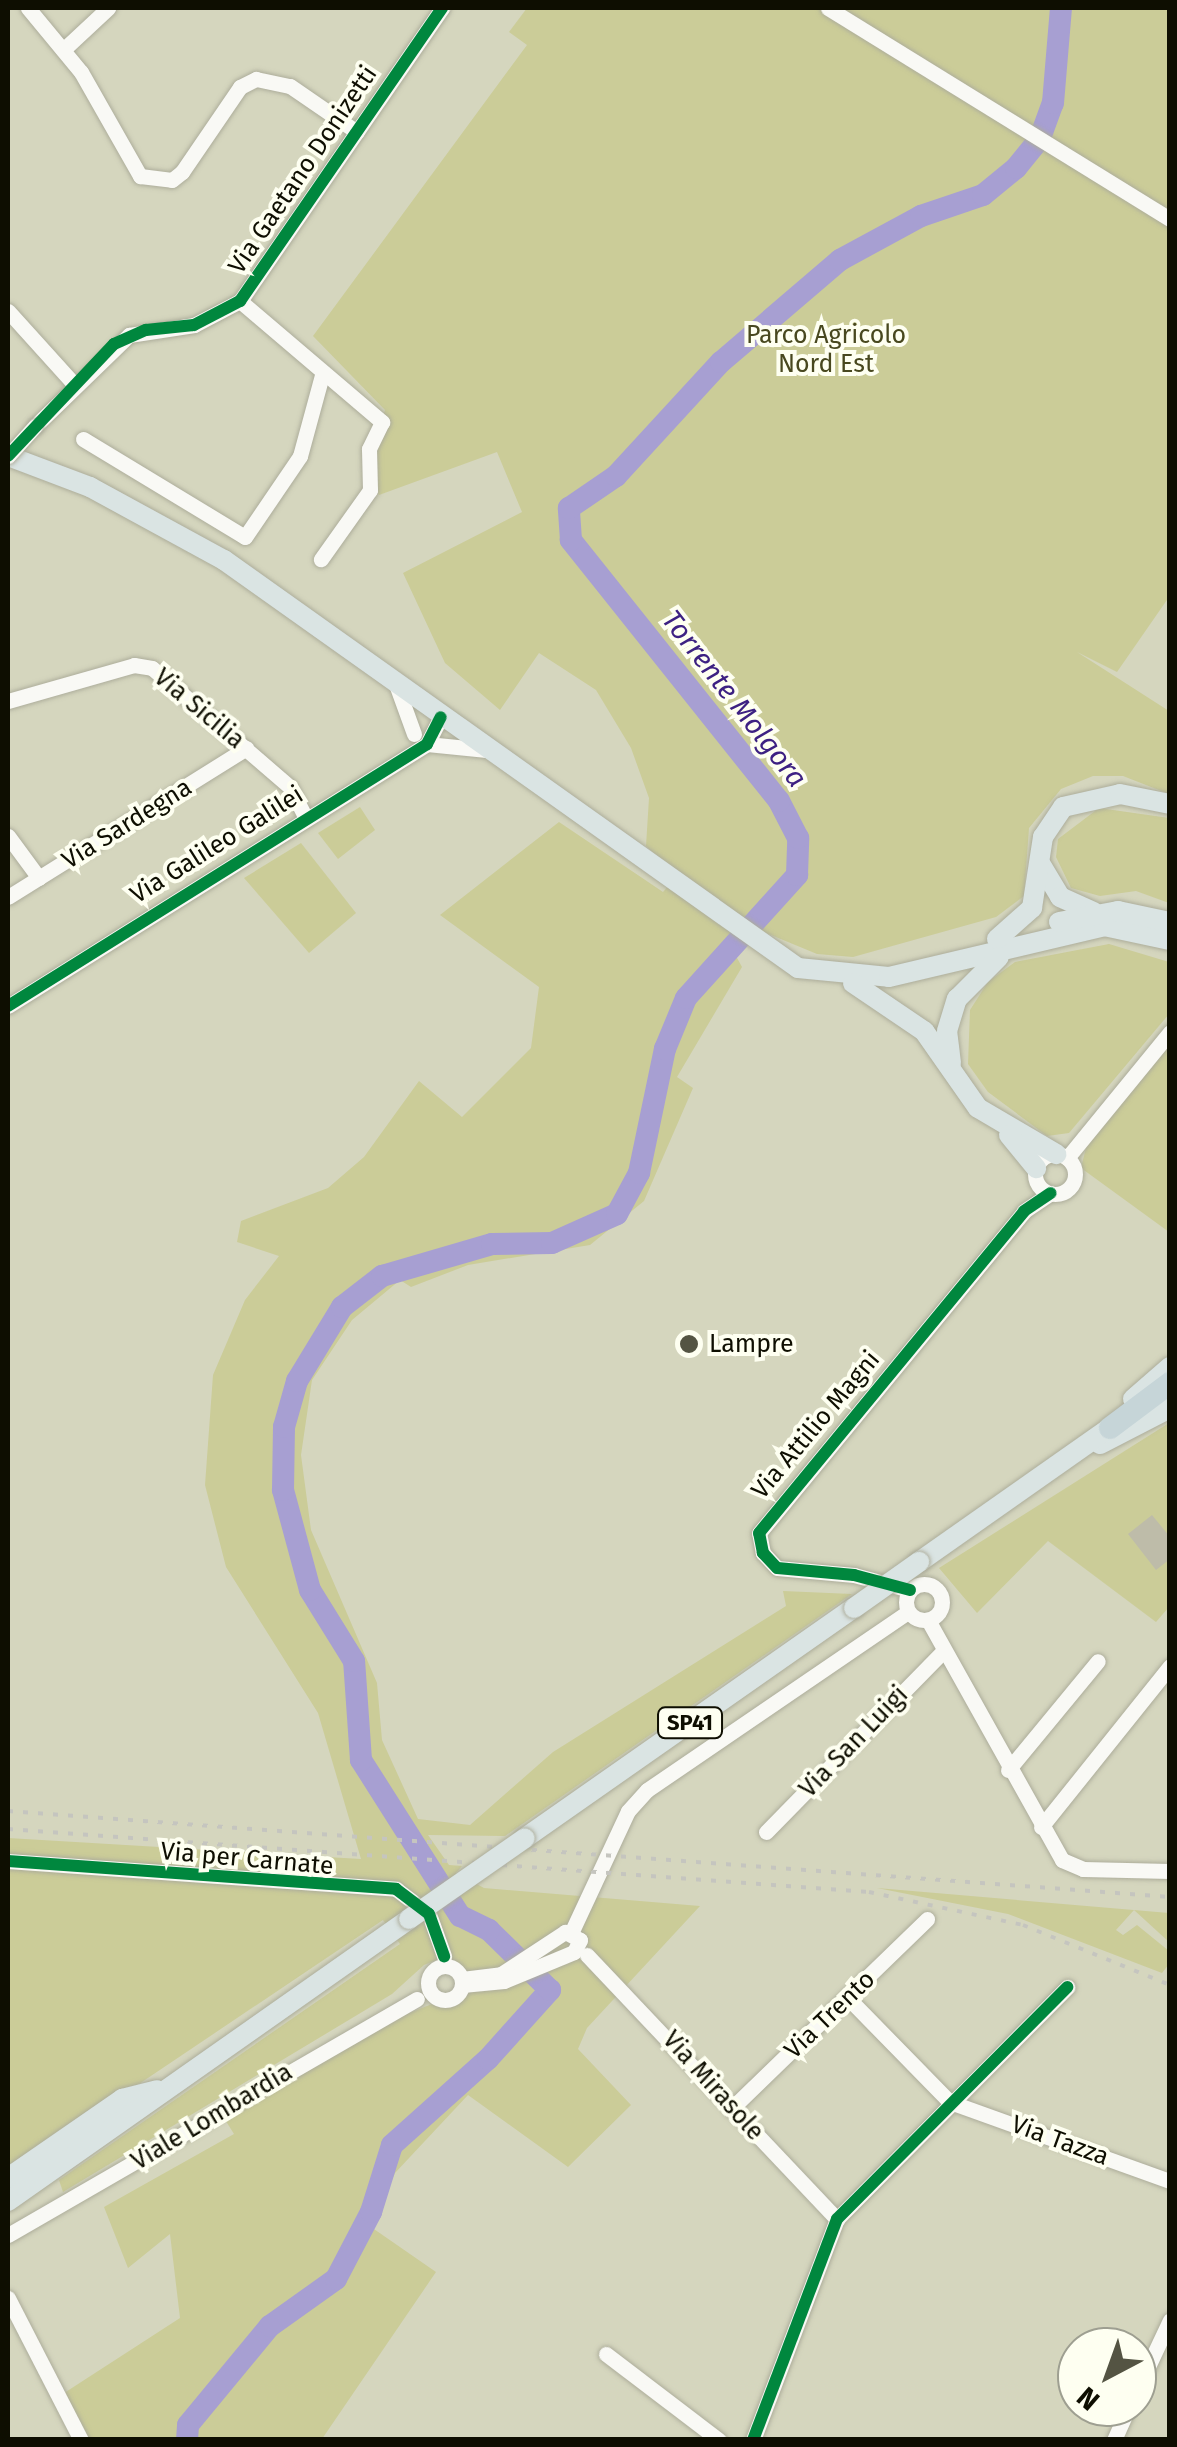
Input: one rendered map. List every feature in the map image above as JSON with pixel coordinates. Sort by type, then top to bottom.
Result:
[{"type":"highway","points":[[1110,1428],[1170,1383]]},
{"type":"highway","points":[[1110,1428],[1170,1392]]},
{"type":"main road","points":[[8,456],[90,488],[224,560],[773,957],[840,977],[904,1012],[1036,1174]]},
{"type":"main road","points":[[997,938],[1032,908],[1047,826],[1078,800],[1120,794],[1170,804]]},
{"type":"main road","points":[[1040,862],[1060,897],[1170,940]]},
{"type":"main road","points":[[773,957],[855,967],[1108,918],[1170,922]]},
{"type":"main road","points":[[840,977],[889,977],[1024,944],[1108,918]]},
{"type":"main road","points":[[952,1070],[947,1031],[957,999],[987,963],[1024,944]]},
{"type":"main road","points":[[994,1120],[1062,1156]]},
{"type":"main road","points":[[1050,1470],[1170,1368]]},
{"type":"main road","points":[[1050,1470],[1170,1408]]},
{"type":"main road","name":"SP41","points":[[8,2201],[1110,1428]]},
{"type":"main road","points":[[8,2178],[122,2100],[173,2086]]},
{"type":"street","points":[[28,8],[63,50],[132,166],[154,181],[182,172],[240,87],[256,79],[290,86],[357,132]]},
{"type":"street","points":[[63,50],[108,8]]},
{"type":"street","name":"Via Gaetano Donizetti","points":[[8,456],[73,383],[129,335],[194,325],[240,301],[442,8]]},
{"type":"street","points":[[828,8],[1170,219]]},
{"type":"street","name":"Via Gaetano Donizetti","points":[[240,301],[322,375],[382,422],[369,449],[370,490],[321,559]]},
{"type":"street","points":[[8,312],[73,383]]},
{"type":"street","points":[[82,439],[245,537],[300,456],[322,375]]},
{"type":"street","name":"Via Sicilia","points":[[8,701],[143,665],[290,787],[306,816]]},
{"type":"street","points":[[395,683],[416,742],[487,750]]},
{"type":"street","name":"Via Galileo Galilei","points":[[8,1006],[306,816],[416,742],[441,716]]},
{"type":"street","name":"Via Sardegna","points":[[8,898],[246,748]]},
{"type":"street","points":[[8,836],[38,878]]},
{"type":"street","points":[[1062,1156],[1072,1184],[1052,1194],[1036,1174],[1062,1156],[1170,1032]]},
{"type":"street","name":"Via Attilio Magni","points":[[1024,1211],[1036,1174]]},
{"type":"street","name":"Via Attilio Magni","points":[[910,1590],[854,1574],[777,1568],[762,1554],[759,1534],[1024,1211],[1052,1194]]},
{"type":"street","points":[[908,1612],[910,1590],[927,1584],[938,1590],[941,1608],[928,1620]]},
{"type":"street","points":[[908,1612],[928,1620],[942,1652],[1041,1827],[1072,1866],[1166,1873]]},
{"type":"street","points":[[432,1991],[451,1999],[452,1971],[516,1971],[552,1951],[579,1944],[636,1800],[908,1612]]},
{"type":"street","name":"Via San Luigi","points":[[766,1832],[942,1652]]},
{"type":"street","points":[[1008,1770],[1098,1660]]},
{"type":"street","points":[[1041,1827],[1170,1666]]},
{"type":"street","name":"Via per Carnate","points":[[8,1860],[396,1889],[429,1914],[452,1971]]},
{"type":"street","name":"Via Trento","points":[[731,2109],[927,1920]]},
{"type":"street","name":"Via Mirasole","points":[[579,1944],[838,2219]]},
{"type":"street","name":"Viale Lombardia","points":[[8,2235],[432,1991],[452,1971]]},
{"type":"street","points":[[753,2440],[838,2219],[1068,1987]]},
{"type":"street","points":[[849,1999],[950,2102]]},
{"type":"street","name":"Via Tazza","points":[[950,2102],[1170,2181]]},
{"type":"street","points":[[8,2298],[81,2440]]},
{"type":"street","points":[[1157,2348],[1170,2320]]},
{"type":"street","points":[[606,2354],[719,2440]]},
{"type":"green space","name":"Parco Agricolo Nord Est","points":[[527,8],[1169,8],[1169,597],[1117,672],[1077,652],[1169,711],[1169,794],[1123,776],[1093,776],[1061,789],[1029,828],[1024,896],[996,917],[853,957],[817,954],[754,928],[731,947],[742,967],[677,1077],[693,1088],[644,1201],[590,1245],[468,1265],[411,1287],[400,1280],[352,1320],[312,1380],[301,1455],[311,1530],[377,1683],[382,1740],[418,1819],[470,1825],[553,1752],[786,1606],[783,1591],[852,1594],[505,1836],[428,1835],[449,1865],[462,1866],[456,1873],[484,1888],[700,1906],[587,2028],[578,2049],[631,2105],[568,2167],[468,2095],[395,2173],[371,2227],[436,2272],[322,2439],[74,2439],[58,2397],[180,2318],[170,2234],[128,2268],[104,2207],[234,2134],[224,2118],[402,2016],[462,1992],[458,1966],[439,1959],[424,1965],[392,1994],[63,2192],[59,2180],[400,1944],[383,1920],[8,2172],[8,1838],[361,1859],[318,1713],[226,1567],[205,1485],[213,1375],[245,1300],[279,1256],[237,1242],[241,1221],[328,1188],[364,1157],[419,1081],[462,1117],[531,1048],[539,987],[440,915],[559,822],[663,892],[678,875],[646,846],[649,798],[631,748],[596,690],[539,653],[500,710],[445,663],[403,573],[522,512],[497,452],[379,495],[364,473],[385,410],[313,336],[527,45],[509,32]]},
{"type":"green space","points":[[360,807],[375,830],[338,859],[318,833]]},
{"type":"green space","points":[[1099,808],[1169,818],[1169,903],[1136,891],[1100,896],[1071,888],[1056,857],[1058,839]]},
{"type":"green space","points":[[301,843],[356,913],[309,953],[244,878]]},
{"type":"green space","points":[[1109,944],[1169,962],[1169,1014],[1069,1133],[1047,1136],[988,1092],[968,1064],[970,1010],[988,982],[1015,962]]},
{"type":"green space","points":[[1169,1041],[1169,1232],[1081,1168],[1087,1144]]},
{"type":"green space","points":[[1169,1423],[1169,1607],[1156,1622],[1048,1541],[977,1613],[939,1568]]},
{"type":"green space","points":[[877,1888],[1134,1910],[1116,1930],[1123,1935],[1137,1925],[1169,1951],[1169,1964],[1162,1973],[1008,1914]]},
{"type":"green space","points":[[1134,1910],[1169,1913],[1169,1942]]},
{"type":"building","points":[[1152,1515],[1170,1537],[1170,1559],[1156,1570],[1128,1534]]},
{"type":"waterway","name":"Torrente Molgora","points":[[187,2440],[188,2425],[270,2326],[336,2279],[371,2212],[392,2145],[488,2059],[550,1990],[489,1930],[460,1916],[361,1760],[354,1661],[310,1590],[283,1490],[284,1427],[297,1381],[342,1307],[382,1276],[492,1244],[552,1243],[617,1214],[639,1173],[665,1049],[686,998],[797,875],[798,838],[779,801],[571,540],[569,508],[616,476],[721,362],[840,260],[921,216],[983,195],[1016,168],[1040,138],[1053,103],[1061,8]]},
{"type":"railway","points":[[8,1811],[1170,1897]]},
{"type":"railway","points":[[8,1829],[869,1892],[1023,1925],[1170,1985]]},
{"type":"cycle path","points":[[8,456],[114,344],[146,330],[194,325],[240,301],[442,8]]},
{"type":"cycle path","points":[[8,1006],[427,744],[441,717]]},
{"type":"cycle path","points":[[910,1590],[854,1575],[777,1568],[763,1553],[759,1533],[1024,1211],[1051,1193]]},
{"type":"cycle path","points":[[8,1861],[396,1889],[429,1914],[444,1956]]},
{"type":"cycle path","points":[[753,2440],[837,2219],[1067,1987]]},
{"type":"place","name":"Lampre","points":[[689,1344]]}]
